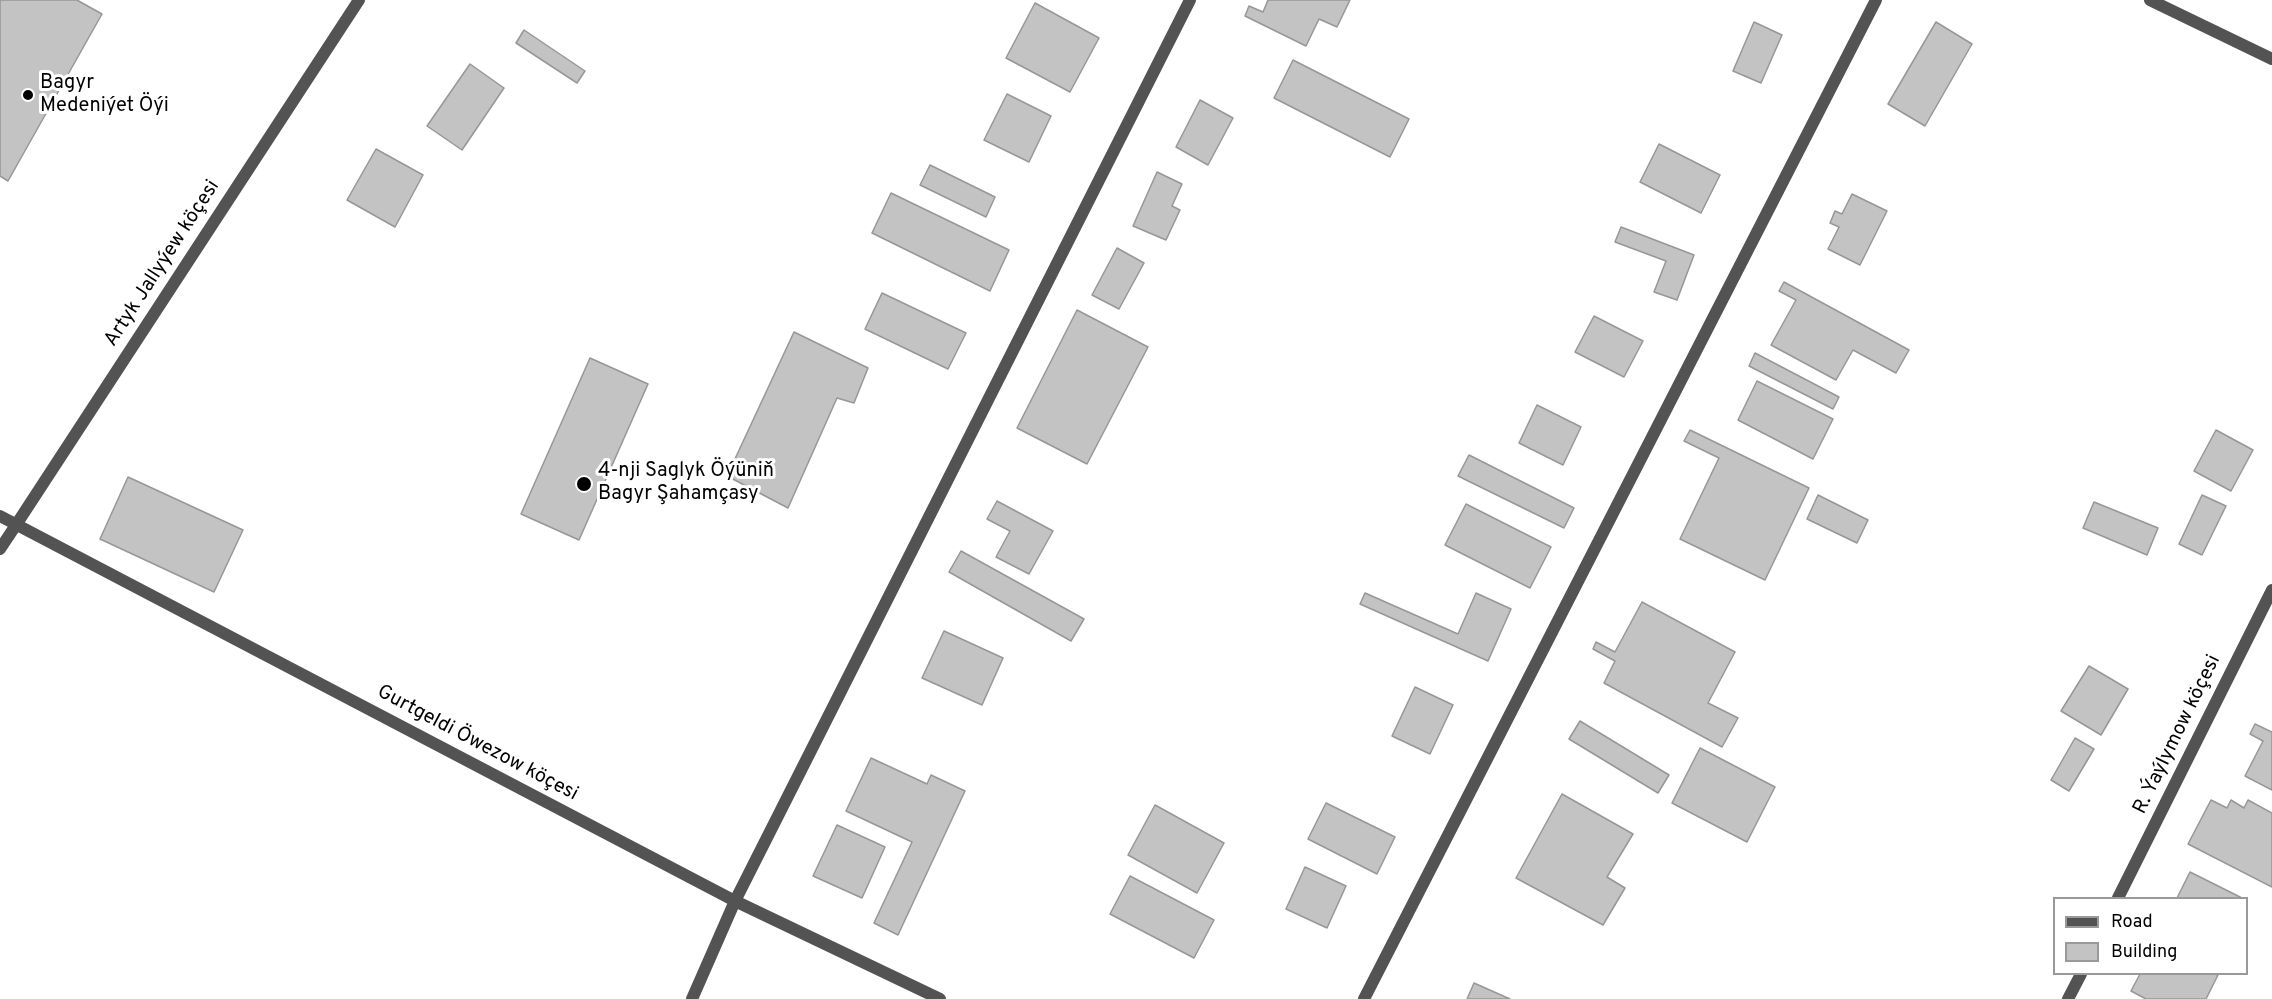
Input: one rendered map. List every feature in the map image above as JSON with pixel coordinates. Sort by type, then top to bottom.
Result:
[{"type":"street","name":"Artyk Jallyýew köçesi","points":[[0,549],[359,0]]},
{"type":"street","points":[[692,999],[735,901],[1190,0]]},
{"type":"street","points":[[1364,999],[1876,0]]},
{"type":"street","points":[[2150,0],[2272,59]]},
{"type":"street","name":"Gurtgeldi Öwezow köçesi","points":[[0,516],[735,901],[940,999]]},
{"type":"street","name":"R. Ýaýlymow köçesi","points":[[2118,897],[2272,590]]},
{"type":"street","points":[[2068,999],[2080,975]]},
{"type":"building","name":"Bagyr Medeniýet Öýi","points":[[0,0],[77,0],[102,14],[8,181],[0,176]]},
{"type":"building","points":[[1268,0],[1350,0],[1337,27],[1319,19],[1306,46],[1245,16],[1249,6],[1263,12]]},
{"type":"building","points":[[1035,3],[1099,38],[1070,92],[1006,58]]},
{"type":"building","points":[[1754,22],[1782,35],[1761,83],[1733,71]]},
{"type":"building","points":[[1936,22],[1972,44],[1925,126],[1888,104]]},
{"type":"building","points":[[524,30],[585,71],[577,83],[516,43]]},
{"type":"building","points":[[1293,60],[1409,119],[1390,157],[1274,98]]},
{"type":"building","points":[[470,64],[504,88],[462,150],[427,126]]},
{"type":"building","points":[[1007,94],[1051,116],[1029,162],[984,140]]},
{"type":"building","points":[[1200,100],[1233,118],[1208,165],[1176,147]]},
{"type":"building","points":[[1659,144],[1720,175],[1701,213],[1640,182]]},
{"type":"building","points":[[376,149],[423,175],[395,227],[347,200]]},
{"type":"building","points":[[930,165],[995,197],[986,217],[920,185]]},
{"type":"building","points":[[1157,172],[1182,184],[1172,206],[1180,210],[1166,240],[1133,226]]},
{"type":"building","points":[[891,193],[1009,250],[990,291],[872,233]]},
{"type":"building","points":[[1852,194],[1887,211],[1860,265],[1828,249],[1839,227],[1830,223],[1835,211],[1842,214]]},
{"type":"building","points":[[1621,227],[1694,255],[1677,300],[1654,292],[1666,261],[1615,242]]},
{"type":"building","points":[[1117,248],[1144,263],[1119,309],[1092,295]]},
{"type":"building","points":[[1784,282],[1909,350],[1896,373],[1853,350],[1836,380],[1771,345],[1796,300],[1779,291]]},
{"type":"building","points":[[882,293],[966,333],[948,369],[865,329]]},
{"type":"building","points":[[1077,310],[1148,347],[1087,464],[1017,428]]},
{"type":"building","points":[[1594,316],[1643,341],[1624,377],[1575,352]]},
{"type":"building","points":[[794,332],[868,368],[854,403],[837,398],[788,508],[727,476]]},
{"type":"building","points":[[1755,353],[1839,397],[1833,409],[1749,366]]},
{"type":"building","points":[[590,358],[648,384],[579,540],[521,514]]},
{"type":"building","points":[[1757,381],[1833,419],[1813,459],[1738,420]]},
{"type":"building","points":[[1537,405],[1581,427],[1563,465],[1519,443]]},
{"type":"building","points":[[1690,430],[1809,488],[1765,580],[1680,539],[1719,458],[1684,441]]},
{"type":"building","points":[[2216,430],[2253,450],[2231,491],[2194,471]]},
{"type":"building","points":[[1469,455],[1574,508],[1564,528],[1458,476]]},
{"type":"building","points":[[128,477],[243,530],[214,592],[100,539]]},
{"type":"building","points":[[1818,495],[1868,520],[1857,543],[1807,519]]},
{"type":"building","points":[[2202,495],[2226,506],[2202,555],[2179,544]]},
{"type":"building","points":[[997,501],[1053,531],[1029,574],[996,557],[1010,531],[987,519]]},
{"type":"building","points":[[2094,502],[2158,528],[2147,555],[2083,528]]},
{"type":"building","points":[[1466,504],[1551,547],[1530,588],[1445,545]]},
{"type":"building","points":[[961,551],[1084,619],[1071,641],[949,572]]},
{"type":"building","points":[[1365,593],[1458,634],[1476,593],[1511,609],[1488,661],[1360,604]]},
{"type":"building","points":[[1642,602],[1735,652],[1708,703],[1738,718],[1722,747],[1604,683],[1615,661],[1593,649],[1596,642],[1615,652]]},
{"type":"building","points":[[944,631],[1003,658],[982,705],[922,678]]},
{"type":"building","points":[[2089,666],[2128,689],[2101,735],[2061,711]]},
{"type":"building","points":[[1415,687],[1453,705],[1430,754],[1392,736]]},
{"type":"building","points":[[1580,721],[1669,775],[1658,793],[1569,739]]},
{"type":"building","points":[[2255,724],[2272,732],[2272,790],[2245,776],[2263,741],[2250,734]]},
{"type":"building","points":[[2075,738],[2094,749],[2069,791],[2051,780]]},
{"type":"building","points":[[1700,748],[1775,787],[1747,842],[1672,803]]},
{"type":"building","points":[[871,758],[927,784],[931,775],[965,791],[898,935],[874,923],[912,842],[846,811]]},
{"type":"building","points":[[1562,794],[1633,834],[1607,877],[1625,888],[1603,925],[1516,878]]},
{"type":"building","points":[[2211,800],[2227,808],[2231,800],[2244,808],[2248,800],[2272,813],[2272,887],[2188,844]]},
{"type":"building","points":[[1326,803],[1395,837],[1377,874],[1308,839]]},
{"type":"building","points":[[1155,805],[1224,843],[1197,893],[1128,855]]},
{"type":"building","points":[[837,825],[885,847],[862,898],[813,876]]},
{"type":"building","points":[[1305,867],[1346,886],[1327,928],[1286,909]]},
{"type":"building","points":[[2190,872],[2240,897],[2178,897]]},
{"type":"building","points":[[1130,876],[1214,920],[1194,958],[1110,914]]},
{"type":"building","points":[[2139,975],[2218,975],[2206,999],[2146,999],[2131,991]]},
{"type":"building","points":[[1474,983],[1510,999],[1467,999]]},
{"type":"place","name":"Bagyr Medeniýet Öýi","points":[[28,95]]},
{"type":"place","name":"4-nji Saglyk Öýüniň Bagyr Şahamçasy","points":[[584,484]]}]
